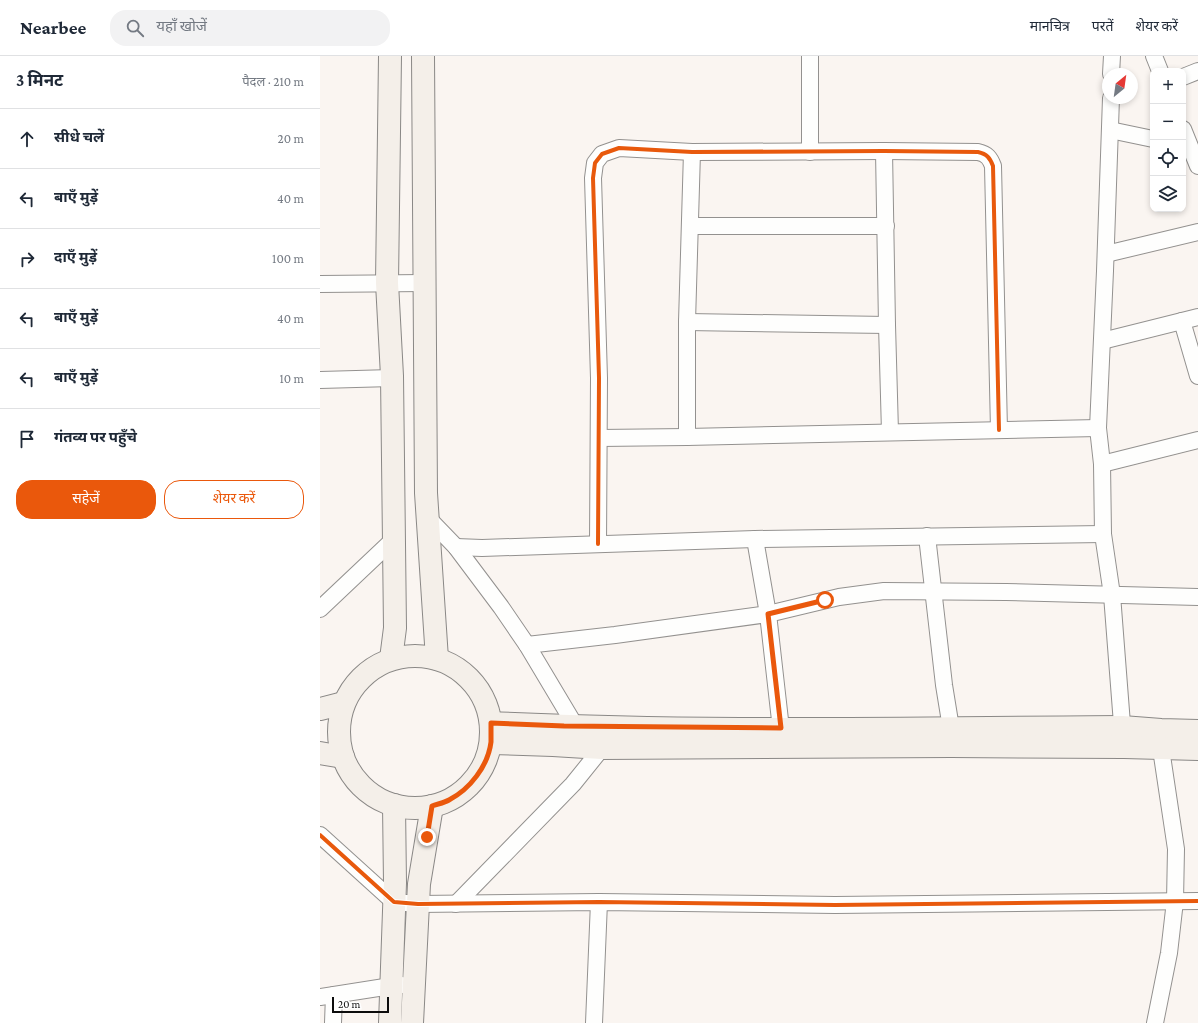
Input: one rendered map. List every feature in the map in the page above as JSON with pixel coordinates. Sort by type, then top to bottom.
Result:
[{"type":"main road","points":[[390,56],[387,283],[392,378],[395,628],[391,659]]},
{"type":"main road","points":[[423,56],[426,493],[437,659]]},
{"type":"main road","points":[[393,493],[426,493]]},
{"type":"main road","points":[[414,655],[437,659],[457,668],[474,683],[485,702],[491,733],[486,761],[477,777],[464,790],[449,800],[432,806],[413,808],[394,805],[377,798],[362,787],[351,773],[343,757],[339,739],[339,721],[344,703],[355,684],[360,679],[371,669],[391,659],[414,655]]},
{"type":"main road","points":[[320,709],[344,703]]},
{"type":"main road","points":[[491,733],[576,726],[951,728],[1161,739],[1198,749]]},
{"type":"main road","points":[[1161,739],[1198,731]]},
{"type":"main road","points":[[491,733],[553,745],[602,748],[951,746],[1123,737]]},
{"type":"main road","points":[[320,753],[343,757]]},
{"type":"main road","points":[[390,1023],[395,883],[394,805]]},
{"type":"main road","points":[[412,1023],[419,884],[432,806]]},
{"type":"street","points":[[810,56],[810,152]]},
{"type":"street","points":[[1112,56],[1112,68]]},
{"type":"street","points":[[1154,56],[1159,68]]},
{"type":"street","points":[[1186,76],[1198,71]]},
{"type":"street","points":[[1111,104],[1098,428],[1102,464],[1103,534],[1112,595],[1123,737]]},
{"type":"street","points":[[1110,130],[1150,139]]},
{"type":"street","points":[[1186,137],[1198,166]]},
{"type":"street","points":[[598,544],[599,378],[593,178],[595,163],[602,154],[619,148],[692,152],[884,151],[978,152],[985,154],[991,160],[993,166],[999,430]]},
{"type":"street","points":[[884,151],[890,432]]},
{"type":"street","points":[[687,437],[687,322],[692,152]]},
{"type":"street","points":[[690,226],[886,226]]},
{"type":"street","points":[[1106,254],[1198,232]]},
{"type":"street","points":[[320,284],[424,283]]},
{"type":"street","points":[[1102,341],[1198,317]]},
{"type":"street","points":[[1182,321],[1198,376]]},
{"type":"street","points":[[687,322],[887,325]]},
{"type":"street","points":[[320,380],[392,378]]},
{"type":"street","points":[[599,438],[1098,428]]},
{"type":"street","points":[[1102,464],[1198,440]]},
{"type":"street","points":[[428,518],[456,547],[527,645],[576,726]]},
{"type":"street","points":[[456,547],[482,548],[755,539],[1103,534]]},
{"type":"street","points":[[927,536],[944,685],[951,728]]},
{"type":"street","points":[[320,609],[394,539]]},
{"type":"street","points":[[755,539],[768,614],[781,728]]},
{"type":"street","points":[[527,645],[615,635],[768,614],[839,597],[884,591],[1198,597]]},
{"type":"street","points":[[1155,1023],[1168,953],[1175,901],[1176,849],[1161,739]]},
{"type":"street","points":[[456,904],[573,784],[602,748]]},
{"type":"street","points":[[320,835],[394,902],[418,904],[599,902],[834,905],[1198,901]]},
{"type":"street","points":[[594,1023],[599,902]]},
{"type":"street","points":[[333,1023],[327,996],[391,986],[414,985]]},
{"type":"cycle path","points":[[598,544],[599,378],[593,178],[595,163],[602,154],[619,148],[692,152],[978,152],[986,155],[993,166],[999,430]]},
{"type":"cycle path","points":[[320,835],[394,902],[418,904],[599,902],[835,905],[1198,901]]},
{"type":"route","points":[[427,837],[432,806],[449,800],[464,790],[477,777],[486,761],[490,743],[491,723],[564,726],[781,728],[768,614],[825,600]]}]
